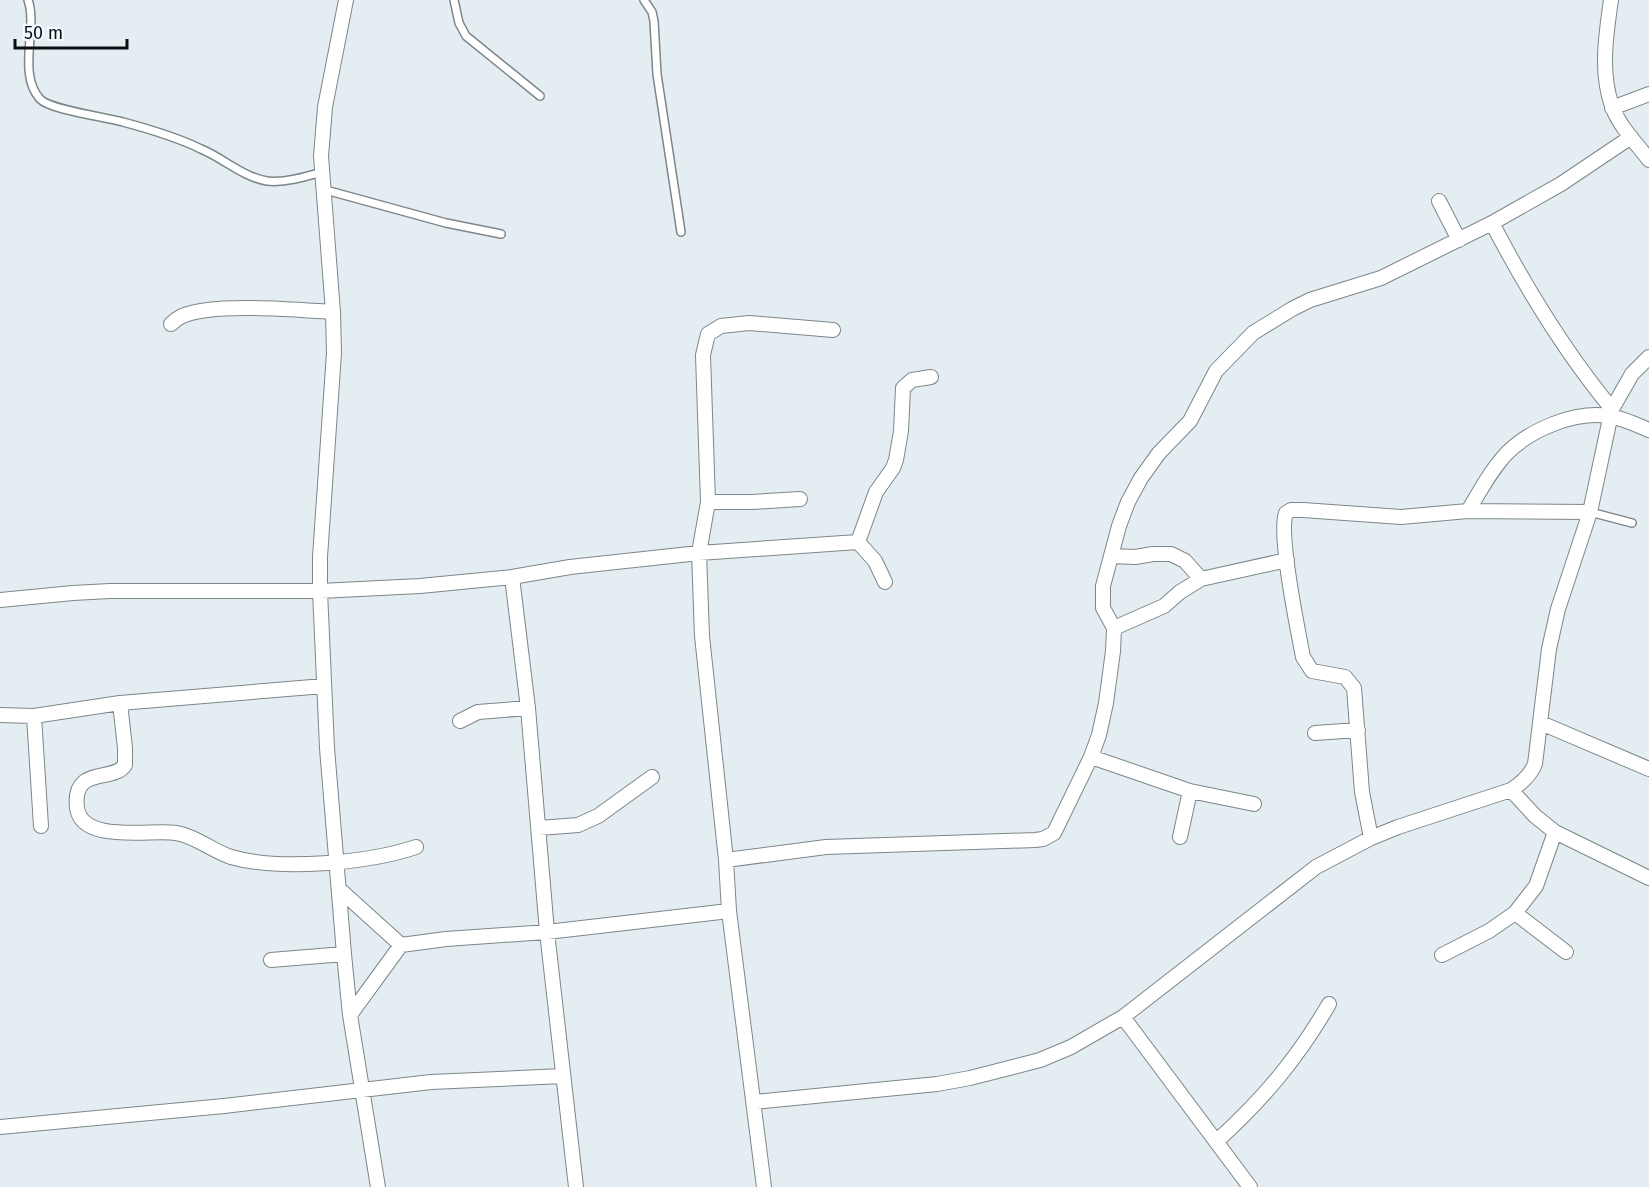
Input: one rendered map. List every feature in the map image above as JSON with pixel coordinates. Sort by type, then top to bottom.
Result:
[{"type":"street","points":[[346,0],[325,107],[322,172],[333,312],[332,392],[323,502],[320,591],[324,686],[344,954],[350,1015],[378,1187]]},
{"type":"street","points":[[1611,0],[1605,57],[1606,81],[1612,108],[1649,160]]},
{"type":"street","points":[[1612,108],[1649,94]]},
{"type":"street","points":[[726,860],[826,847],[1043,839],[1058,829],[1074,788],[1091,757],[1106,704],[1114,628],[1102,604],[1103,586],[1119,526],[1128,502],[1141,478],[1159,453],[1190,421],[1216,371],[1239,345],[1270,321],[1301,305],[1381,278],[1459,240],[1561,184],[1631,137]]},
{"type":"street","points":[[1439,201],[1459,240]]},
{"type":"street","points":[[1492,223],[1543,315],[1611,412],[1649,430]]},
{"type":"street","points":[[171,324],[182,316],[192,313],[227,309],[333,312]]},
{"type":"street","points":[[764,1187],[729,911],[726,860],[702,636],[699,553],[708,502],[703,355],[708,334],[721,326],[750,323],[833,330]]},
{"type":"street","points":[[754,1102],[937,1084],[1040,1060],[1071,1047],[1123,1017],[1316,867],[1371,837],[1511,790],[1531,773],[1535,764],[1549,649],[1558,609],[1590,512],[1611,412],[1632,374],[1649,357]]},
{"type":"street","points":[[858,542],[876,492],[896,460],[900,439],[903,388],[912,380],[931,377]]},
{"type":"street","points":[[1468,511],[1489,475],[1507,453],[1526,437],[1582,417],[1611,412]]},
{"type":"street","points":[[708,502],[800,499]]},
{"type":"street","points":[[1371,837],[1362,792],[1355,692],[1352,684],[1345,677],[1312,671],[1303,657],[1287,560],[1284,522],[1289,511],[1401,517],[1468,511],[1590,512]]},
{"type":"street","points":[[0,600],[110,591],[320,591],[420,586],[512,577],[570,567],[699,553],[858,542]]},
{"type":"street","points":[[858,542],[875,561],[885,582]]},
{"type":"street","points":[[1111,556],[1171,554],[1185,561],[1201,579]]},
{"type":"street","points":[[1114,628],[1164,606],[1180,592],[1201,579],[1287,560]]},
{"type":"street","points":[[512,577],[528,708],[547,932],[576,1187]]},
{"type":"street","points":[[0,715],[34,716],[120,703],[324,686]]},
{"type":"street","points":[[120,703],[125,765],[118,771],[89,779],[81,786],[77,807],[79,814],[88,825],[110,832],[177,833],[232,857],[287,864],[385,855],[416,847]]},
{"type":"street","points":[[460,721],[478,712],[528,708]]},
{"type":"street","points":[[34,716],[41,826]]},
{"type":"street","points":[[1541,723],[1649,769]]},
{"type":"street","points":[[1315,733],[1358,730]]},
{"type":"street","points":[[1091,757],[1190,791],[1254,804]]},
{"type":"street","points":[[539,828],[578,825],[598,816],[652,777]]},
{"type":"street","points":[[1511,790],[1535,816],[1555,832],[1649,878]]},
{"type":"street","points":[[1180,837],[1190,791]]},
{"type":"street","points":[[1442,956],[1490,931],[1515,913],[1536,886],[1555,832]]},
{"type":"street","points":[[339,889],[401,945]]},
{"type":"street","points":[[350,1015],[401,945],[446,939],[547,932],[729,911]]},
{"type":"street","points":[[1515,913],[1566,952]]},
{"type":"street","points":[[271,960],[344,954]]},
{"type":"street","points":[[1217,1141],[1258,1102],[1293,1061],[1308,1041],[1329,1004]]},
{"type":"street","points":[[1123,1017],[1250,1187]]},
{"type":"street","points":[[0,1127],[224,1106],[361,1089],[472,1079],[563,1076]]},
{"type":"lane","points":[[28,0],[31,15],[28,49],[32,82],[43,101],[69,110],[125,122],[178,139],[266,181],[280,181],[322,172]]},
{"type":"lane","points":[[454,0],[459,23],[466,36],[540,96]]},
{"type":"lane","points":[[644,0],[652,12],[654,21],[657,74],[681,232]]},
{"type":"lane","points":[[322,189],[446,223],[501,234]]},
{"type":"lane","points":[[1590,512],[1632,523]]}]
